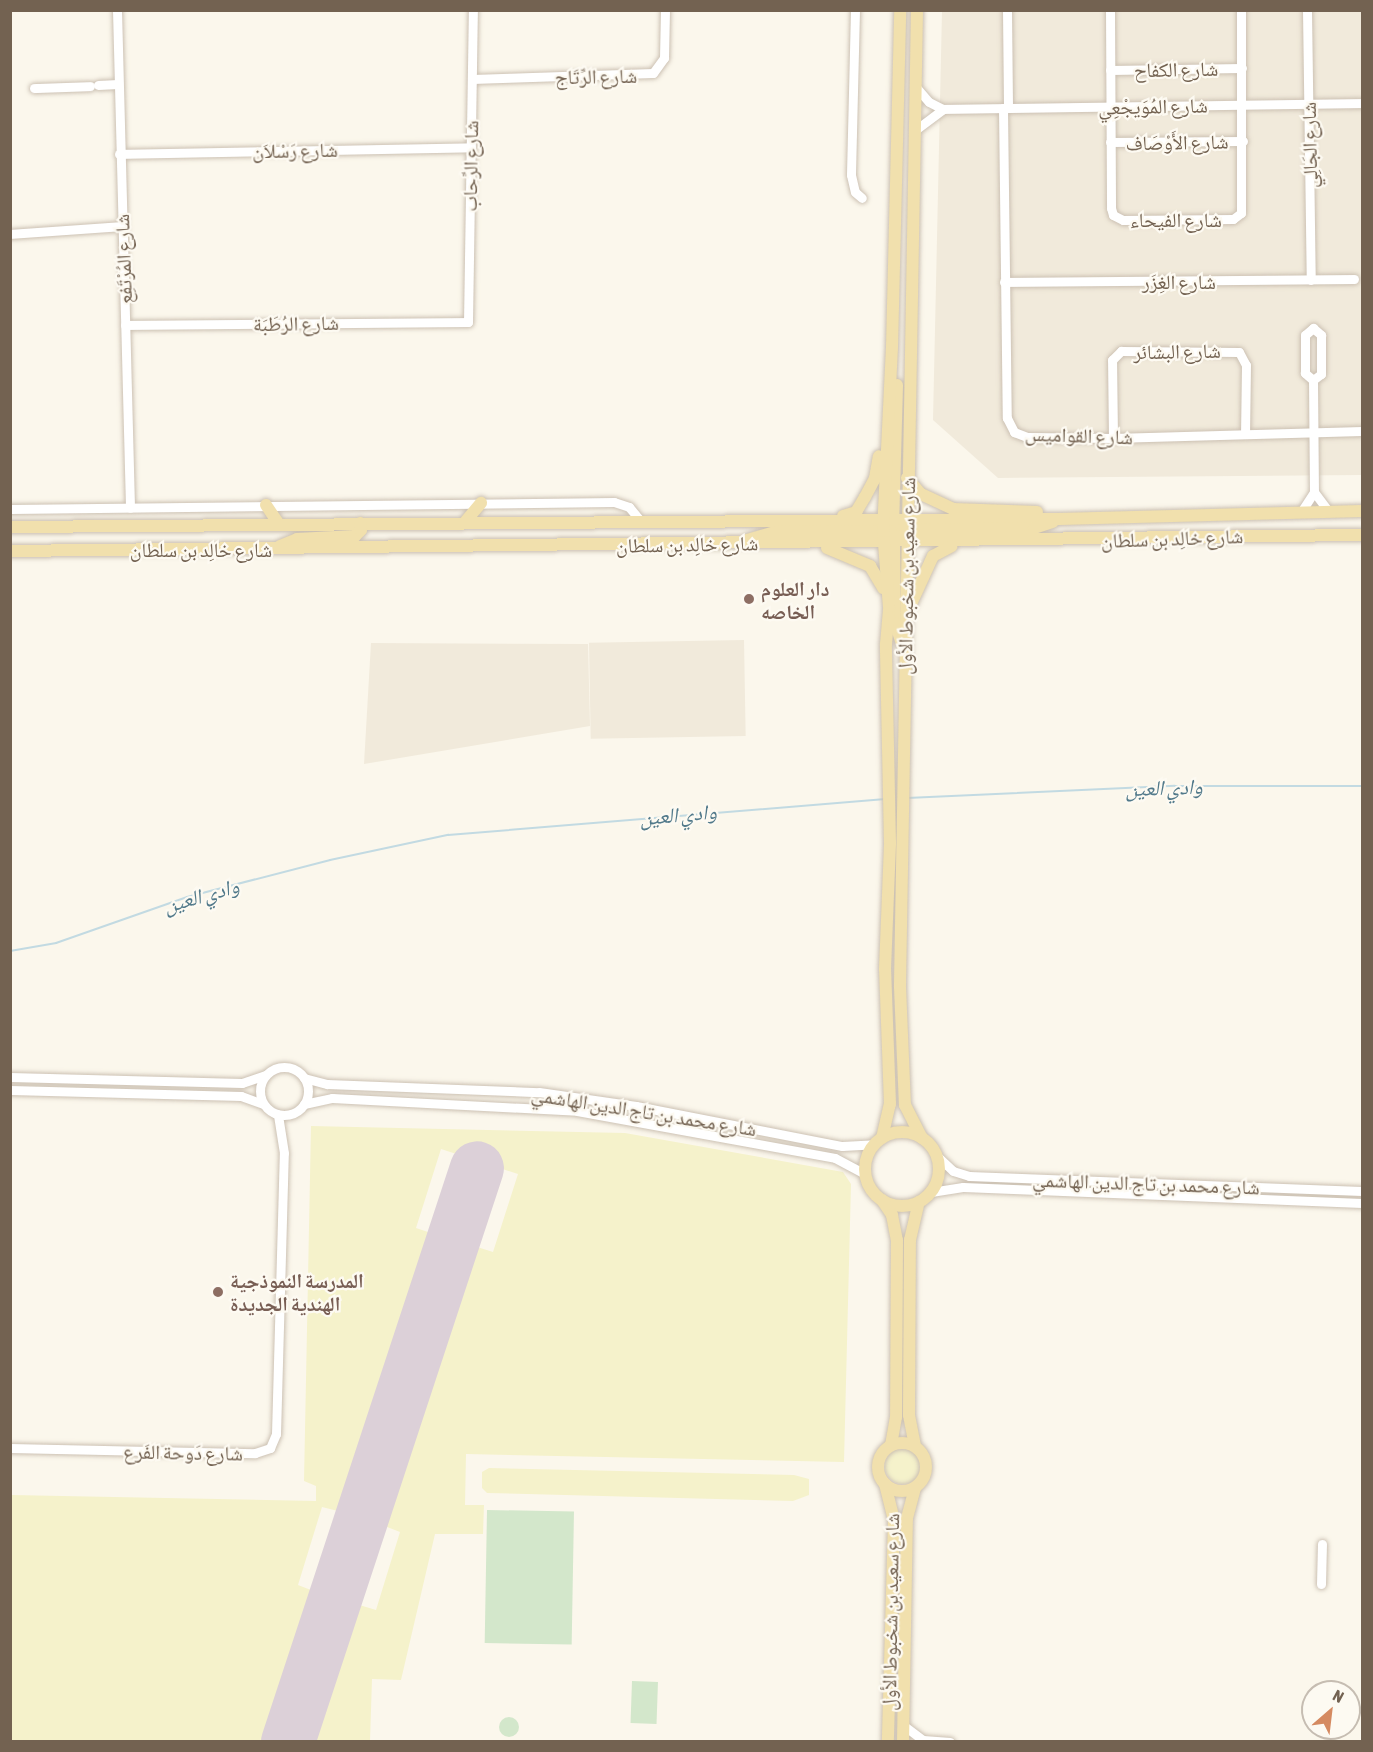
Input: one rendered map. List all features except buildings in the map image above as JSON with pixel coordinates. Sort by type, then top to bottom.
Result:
[{"type":"main road","name":"شارع سعيد بن شخبوط الأول","points":[[900,10],[891,363],[895,623],[904,648],[904,842],[900,987],[904,1096],[911,1123],[922,1138]]},
{"type":"main road","name":"شارع سعيد بن شخبوط الأول","points":[[879,1141],[890,1104],[885,969],[890,843],[886,644],[895,530],[907,477],[917,10]]},
{"type":"main road","points":[[742,543],[775,532],[895,530],[897,395],[892,347]]},
{"type":"main road","points":[[764,522],[847,516],[856,512],[877,469],[881,402],[891,363]]},
{"type":"main road","points":[[907,477],[921,494],[946,507],[1029,511],[1059,519]]},
{"type":"main road","points":[[465,522],[481,503]]},
{"type":"main road","points":[[266,505],[279,524]]},
{"type":"main road","name":"شارع خالِد بن سلطان","points":[[10,551],[806,544],[895,530],[1059,519],[1362,511]]},
{"type":"main road","name":"شارع خالِد بن سلطان","points":[[10,527],[640,520],[764,522],[895,530],[980,541],[1362,535]]},
{"type":"main road","points":[[276,549],[297,539],[355,536],[361,530],[360,523]]},
{"type":"main road","points":[[904,674],[912,595],[933,556],[943,548],[980,541]]},
{"type":"main road","points":[[806,544],[848,554],[875,570],[890,607]]},
{"type":"main road","points":[[882,1200],[897,1205],[919,1202],[931,1192],[939,1170],[936,1155],[922,1138],[902,1132],[879,1141],[866,1161],[865,1174],[873,1191],[892,1215],[897,1240],[896,1417],[891,1445],[878,1463],[885,1484],[896,1490],[915,1488],[927,1470],[923,1454],[915,1446],[903,1442],[891,1445]]},
{"type":"main road","points":[[915,1446],[909,1415],[910,1240],[919,1202]]},
{"type":"main road","name":"شارع سعيد بن شخبوط الأول","points":[[885,1484],[894,1521],[888,1742]]},
{"type":"main road","name":"شارع سعيد بن شخبوط الأول","points":[[903,1742],[908,1518],[915,1488]]},
{"type":"street","name":"شارع المُرْتَفِع","points":[[117,10],[130,508]]},
{"type":"street","name":"شارع الرِّحاب","points":[[468,322],[473,10]]},
{"type":"street","name":"شارع الرِّتَاج","points":[[472,79],[653,74],[664,58],[665,10]]},
{"type":"street","points":[[855,10],[851,175],[855,192],[862,198]]},
{"type":"street","name":"شارع القواميس","points":[[1008,10],[1004,282],[1009,426],[1027,437],[1113,438],[1362,431]]},
{"type":"street","name":"شارع الفيحاء","points":[[1110,10],[1111,208],[1115,218],[1233,219],[1244,207],[1241,10]]},
{"type":"street","name":"شارع الجَالِي","points":[[1307,10],[1311,280]]},
{"type":"street","name":"شارع الكفاح","points":[[1110,70],[1242,68]]},
{"type":"street","points":[[34,88],[118,84]]},
{"type":"street","points":[[915,86],[929,102],[943,109]]},
{"type":"street","name":"شارع المُوَيجْعِي","points":[[943,109],[1362,103]]},
{"type":"street","points":[[914,132],[928,116],[943,109]]},
{"type":"street","name":"شارع الأَوْصَاف","points":[[1110,142],[1243,141]]},
{"type":"street","name":"شارع رَسْلاَن","points":[[119,154],[471,147]]},
{"type":"street","points":[[10,234],[122,226]]},
{"type":"street","name":"شارع الغِزَر","points":[[1004,282],[1354,279]]},
{"type":"street","name":"شارع الرُطَبَة","points":[[125,325],[468,322]]},
{"type":"street","points":[[1313,328],[1322,335],[1321,374],[1313,380],[1305,374],[1305,335],[1313,328]]},
{"type":"street","name":"شارع البشائر","points":[[1113,438],[1112,360],[1121,351],[1239,352],[1246,365],[1245,434]]},
{"type":"street","points":[[1301,512],[1314,492],[1313,380]]},
{"type":"street","points":[[1314,492],[1329,512]]},
{"type":"street","points":[[10,509],[614,502],[629,507],[640,520]]},
{"type":"street","points":[[10,1077],[242,1083],[285,1067],[304,1078],[308,1088],[304,1104],[296,1112],[278,1114],[263,1104],[241,1096],[10,1090]]},
{"type":"street","points":[[263,1104],[260,1086],[265,1076]]},
{"type":"street","name":"شارع محمد بن تاج الدين الهاشمي","points":[[304,1078],[327,1084],[573,1096],[842,1146],[879,1141]]},
{"type":"street","name":"شارع محمد بن تاج الدين الهاشمي","points":[[304,1104],[332,1098],[577,1111],[835,1158],[865,1174]]},
{"type":"street","name":"شارع دَوحة الفَرع","points":[[10,1448],[255,1453],[270,1448],[276,1434],[284,1154],[278,1114]]},
{"type":"street","name":"شارع محمد بن تاج الدين الهاشمي","points":[[936,1155],[954,1172],[969,1176],[1362,1191]]},
{"type":"street","name":"شارع محمد بن تاج الدين الهاشمي","points":[[931,1192],[963,1188],[1362,1203]]},
{"type":"street","points":[[1321,1584],[1322,1544]]},
{"type":"street","points":[[903,1725],[922,1741],[950,1742]]},
{"type":"shaded area","points":[[942,11],[1362,11],[1362,475],[998,478],[933,420]]},
{"type":"shaded area","points":[[744,640],[746,736],[591,739],[589,643]]},
{"type":"shaded area","points":[[371,643],[588,644],[590,726],[364,764]]},
{"type":"green space","points":[[487,1510],[574,1512],[572,1644],[485,1643]]},
{"type":"green space","points":[[632,1681],[658,1682],[657,1724],[631,1723]]},
{"type":"green space","points":[[505,1717],[513,1717],[519,1723],[519,1731],[513,1737],[505,1737],[499,1731],[499,1723]]},
{"type":"sand","points":[[311,1126],[625,1133],[843,1172],[851,1184],[844,1462],[466,1454],[465,1505],[484,1505],[483,1534],[435,1534],[401,1680],[372,1679],[370,1741],[311,1741],[356,1604],[376,1610],[400,1532],[382,1525],[474,1246],[493,1252],[518,1174],[441,1149],[416,1228],[434,1234],[342,1512],[322,1507],[298,1585],[316,1592],[267,1741],[11,1741],[11,1495],[316,1501],[316,1486],[304,1481]]},
{"type":"sand","points":[[903,1448],[916,1453],[921,1466],[916,1479],[903,1484],[890,1479],[885,1466],[890,1453]]},
{"type":"sand","points":[[489,1468],[794,1475],[809,1479],[809,1495],[793,1501],[487,1493],[482,1488],[482,1472]]},
{"type":"waterway","name":"وادي العين","points":[[907,798],[1175,786],[1362,786]]},
{"type":"waterway","name":"وادي العين","points":[[10,951],[56,943],[187,897],[330,860],[448,835],[886,799]]},
{"type":"runway","points":[[288,1742],[477,1168]]},
{"type":"place","name":"دار العلوم الخاصه","points":[[749,599]]},
{"type":"place","name":"المدرسة النموذجية الهندية الجديدة","points":[[218,1292]]}]
